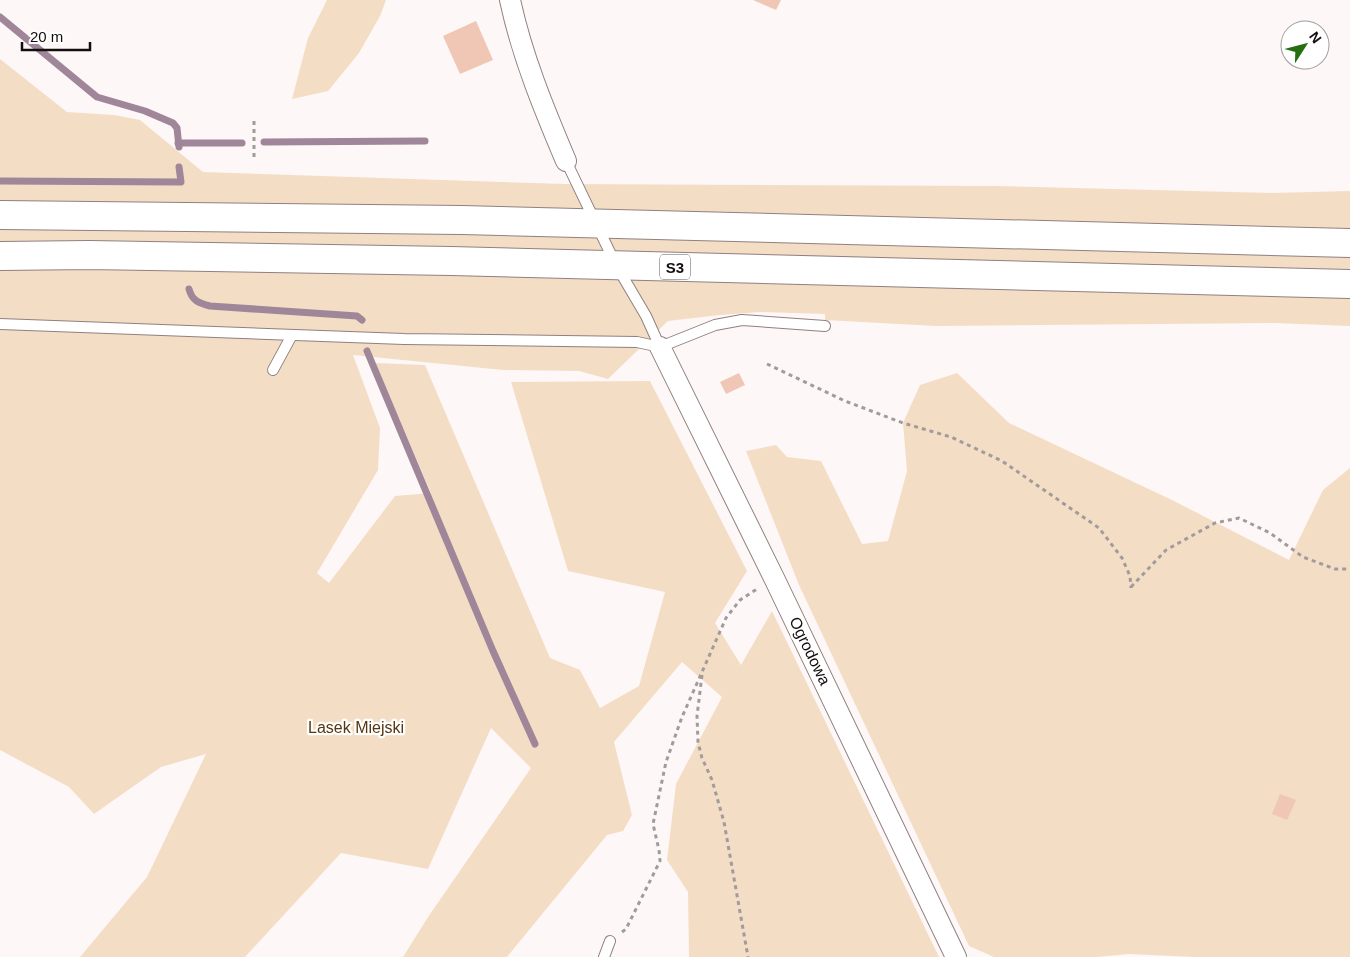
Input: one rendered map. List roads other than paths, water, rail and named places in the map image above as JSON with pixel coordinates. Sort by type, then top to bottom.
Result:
[{"type":"highway","points":[[0,215],[462,220],[1350,243]]},
{"type":"highway","name":"S3","points":[[0,256],[616,265],[1350,284]]},
{"type":"street","points":[[510,0],[521,44],[535,85],[566,161]]},
{"type":"street","name":"Ogrodowa","points":[[660,347],[775,580],[956,957]]},
{"type":"lane","points":[[566,161],[616,265],[646,316],[660,347]]},
{"type":"lane","points":[[0,324],[404,339],[637,342],[660,347],[715,325],[731,321],[742,320],[825,326]]},
{"type":"lane","points":[[273,370],[292,335]]},
{"type":"lane","points":[[604,957],[610,941]]},
{"type":"waterway","points":[[0,17],[97,97],[145,111],[173,123],[177,128],[179,147]]},
{"type":"waterway","points":[[264,142],[425,141]]},
{"type":"waterway","points":[[178,143],[242,143]]},
{"type":"waterway","points":[[0,181],[181,182],[179,167]]},
{"type":"waterway","points":[[189,289],[196,301],[210,306],[357,316],[362,320]]},
{"type":"waterway","points":[[367,351],[493,651],[535,744]]},
{"type":"park label","name":"Lasek Miejski","points":[[356,727]]}]
